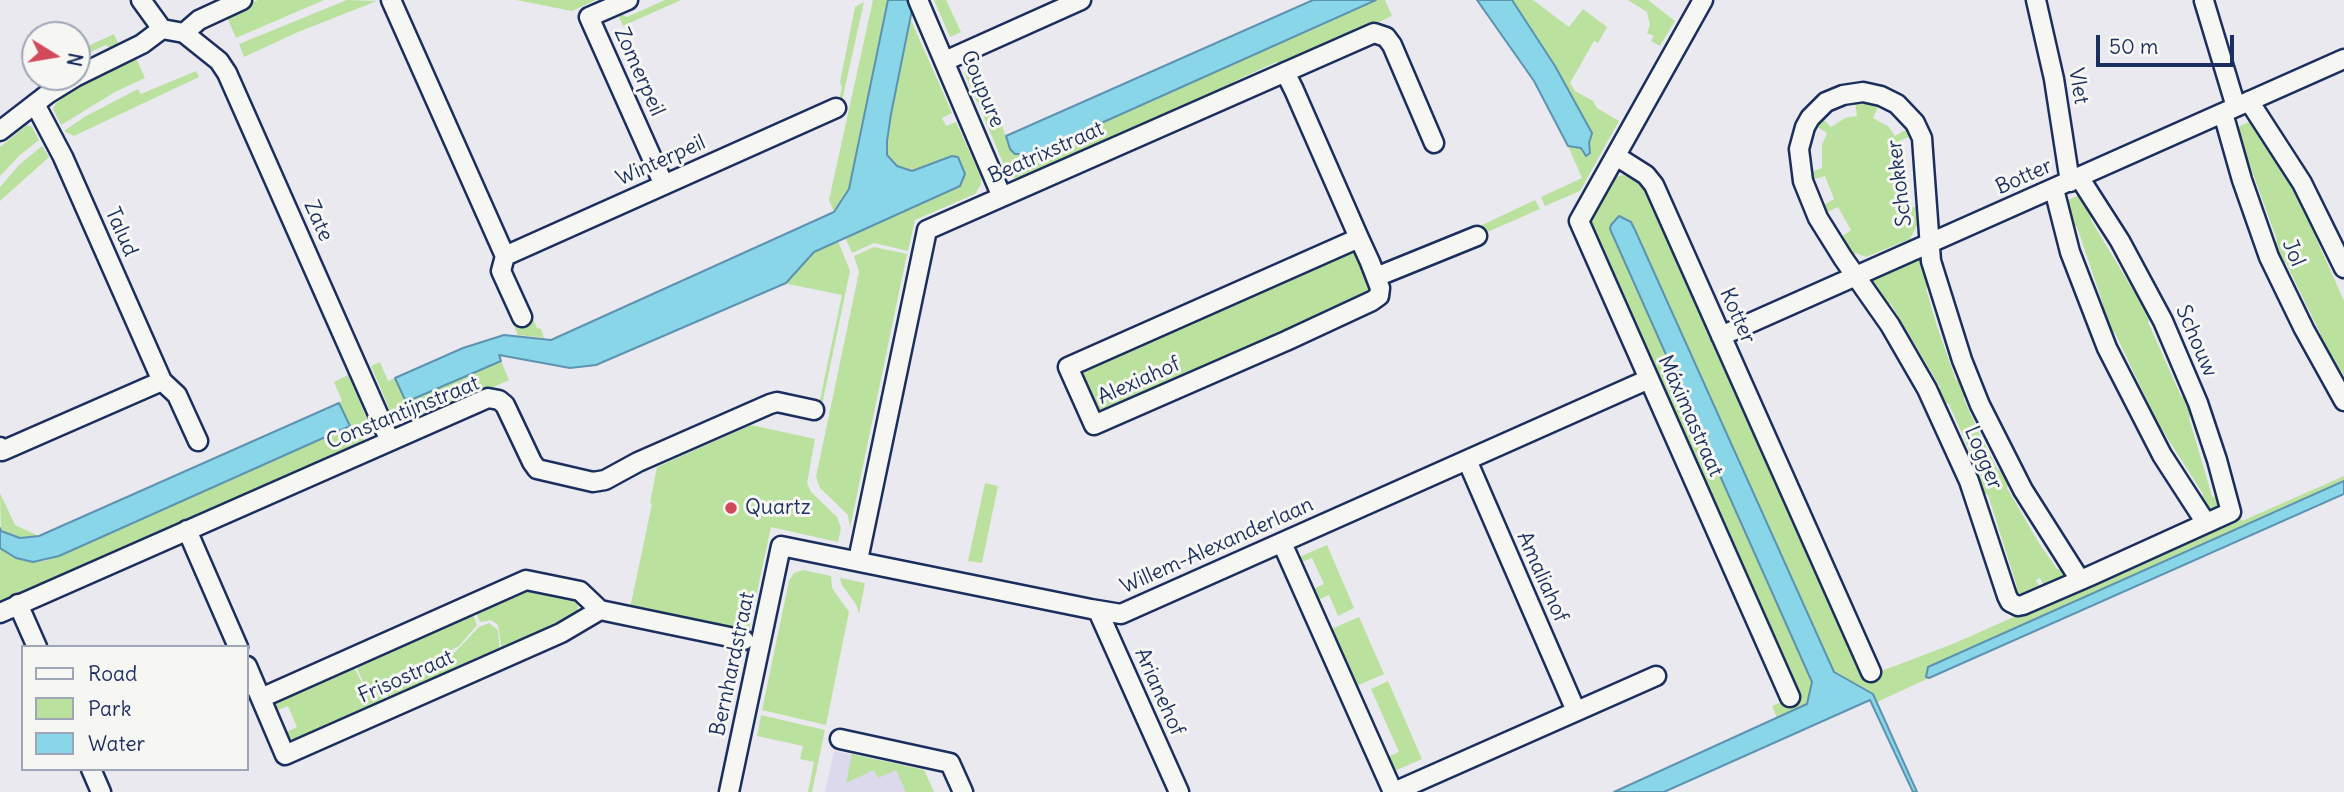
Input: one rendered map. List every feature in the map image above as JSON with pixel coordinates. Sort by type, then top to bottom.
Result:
[{"type":"street","points":[[141,0],[162,29],[184,33],[199,20],[242,0]]},
{"type":"street","points":[[391,0],[505,256],[501,271],[522,317]]},
{"type":"street","name":"Zomerpeil","points":[[628,0],[589,16],[664,185]]},
{"type":"street","name":"Coupure","points":[[918,0],[1002,197]]},
{"type":"street","points":[[945,61],[1081,0]]},
{"type":"street","points":[[1616,156],[1703,0]]},
{"type":"street","name":"Vlet","points":[[2036,0],[2051,65],[2067,183]]},
{"type":"street","points":[[2204,1],[2236,107]]},
{"type":"street","points":[[91,69],[142,44],[162,29]]},
{"type":"street","name":"Zate","points":[[184,33],[225,69],[390,441]]},
{"type":"street","name":"Beatrixstraat","points":[[858,560],[927,230],[1365,36],[1379,33],[1392,45],[1434,143]]},
{"type":"street","name":"Botter","points":[[1721,336],[2344,59]]},
{"type":"street","points":[[1285,72],[1376,277],[1477,236]]},
{"type":"street","points":[[0,131],[54,91]]},
{"type":"street","name":"Schokker","points":[[1856,276],[1818,218],[1803,181],[1798,160],[1798,149],[1805,127],[1817,110],[1833,98],[1853,93],[1881,96],[1897,104],[1915,123],[1922,138],[1930,243]]},
{"type":"street","name":"Talud","points":[[34,104],[63,157],[162,381],[177,395],[198,441]]},
{"type":"street","name":"Jol","points":[[2236,107],[2302,183],[2344,268]]},
{"type":"street","name":"Jol","points":[[2236,107],[2235,161],[2269,257],[2316,353],[2344,401]]},
{"type":"street","name":"Winterpeil","points":[[505,256],[836,108]]},
{"type":"street","name":"Kotter","points":[[1616,156],[1646,175],[1652,182],[1871,672]]},
{"type":"street","name":"Máximastraat","points":[[1616,156],[1579,221],[1790,697]]},
{"type":"street","points":[[2067,183],[2070,251],[2107,348],[2162,456],[2206,523]]},
{"type":"street","name":"Schouw","points":[[2067,183],[2120,241],[2154,302],[2198,403],[2231,512],[2145,551]]},
{"type":"street","name":"Alexiahof","points":[[1359,238],[1068,367],[1094,425],[1372,301],[1381,292],[1376,277]]},
{"type":"street","name":"Logger","points":[[1930,243],[1931,261],[1944,307],[1980,405],[2028,500],[2080,580]]},
{"type":"street","name":"Logger","points":[[1856,276],[1890,325],[1944,424],[1976,499],[2010,602],[2018,606],[2024,605],[2145,551]]},
{"type":"street","name":"Willem-Alexanderlaan","points":[[781,546],[1121,614],[1649,379]]},
{"type":"street","points":[[0,447],[2,451],[162,381]]},
{"type":"street","name":"Constantijnstraat","points":[[0,613],[488,398],[495,399],[509,411],[537,469],[593,482],[605,480],[638,462],[770,404],[777,402],[814,410]]},
{"type":"street","name":"Amaliahof","points":[[1467,460],[1576,711]]},
{"type":"street","points":[[187,530],[237,645]]},
{"type":"street","points":[[1282,543],[1394,792],[1656,676]]},
{"type":"street","name":"Bernhardstraat","points":[[729,792],[781,546]]},
{"type":"street","name":"Frisostraat","points":[[261,698],[526,580],[580,591],[600,610],[744,640]]},
{"type":"street","points":[[18,604],[36,645]]},
{"type":"street","name":"Frisostraat","points":[[248,668],[285,755],[561,633],[600,610]]},
{"type":"street","name":"Arianehof","points":[[1098,611],[1178,792]]},
{"type":"street","points":[[840,739],[950,763],[963,792]]},
{"type":"street","points":[[92,771],[101,792]]},
{"type":"shaded area","points":[[834,751],[924,770],[934,792],[825,792]]},
{"type":"green space","points":[[258,0],[324,0],[236,38],[226,15]]},
{"type":"green space","points":[[347,0],[377,1],[244,57],[239,44]]},
{"type":"green space","points":[[516,0],[596,0],[572,11]]},
{"type":"green space","points":[[665,0],[681,0],[623,26],[617,12],[627,17]]},
{"type":"green space","points":[[873,0],[888,0],[879,52],[849,189],[834,212],[829,200]]},
{"type":"green space","points":[[934,0],[946,0],[961,32],[950,37]]},
{"type":"green space","points":[[1376,0],[1385,0],[1392,16],[1279,67],[1276,62],[1233,82],[1235,86],[1021,181],[1020,177],[1013,178],[1008,175],[983,115],[994,111],[992,106],[981,111],[964,72],[977,66],[995,105],[1010,149],[1032,154]]},
{"type":"green space","points":[[1512,0],[1533,0],[1569,27],[1583,9],[1607,27],[1598,43],[1594,41],[1570,83],[1575,91],[1619,121],[1580,191],[1545,206],[1541,197],[1582,178],[1568,146],[1581,148],[1586,155],[1590,153],[1592,133],[1555,66]]},
{"type":"green space","points":[[1628,0],[1648,0],[1675,21],[1660,46],[1651,41],[1654,36],[1647,33],[1650,25],[1647,12]]},
{"type":"green space","points":[[864,2],[841,105],[838,105],[855,7]]},
{"type":"green space","points":[[910,18],[952,113],[942,118],[946,126],[956,122],[981,177],[981,184],[975,194],[915,220],[908,251],[874,243],[852,253],[845,237],[960,186],[965,174],[958,157],[952,156],[912,171],[897,166],[887,155],[891,114]]},
{"type":"green space","points":[[114,34],[120,47],[114,50],[105,45],[91,52],[91,45]]},
{"type":"green space","points":[[135,56],[145,78],[115,92],[61,125],[53,109],[62,99],[59,94],[65,91],[91,91],[91,78]]},
{"type":"green space","points":[[196,71],[199,77],[74,136],[64,131],[86,116],[138,89],[141,94]]},
{"type":"green space","points":[[1855,102],[1879,105],[1873,118],[1889,127],[1895,136],[1907,129],[1911,136],[1899,141],[1906,207],[1919,207],[1920,219],[1910,239],[1866,257],[1856,253],[1853,256],[1840,238],[1851,230],[1838,207],[1825,213],[1822,206],[1834,199],[1825,176],[1811,180],[1809,173],[1822,168],[1822,145],[1827,133],[1816,126],[1822,118],[1831,127],[1845,118],[1857,116]]},
{"type":"green space","points":[[2253,120],[2293,183],[2318,230],[2316,238],[2344,301],[2344,376],[2333,357],[2325,355],[2319,343],[2321,335],[2286,263],[2279,260],[2274,248],[2277,240],[2249,163],[2242,159],[2234,129]]},
{"type":"green space","points":[[27,125],[32,127],[39,140],[0,176],[0,147]]},
{"type":"green space","points":[[42,146],[49,157],[0,201],[0,187],[19,165]]},
{"type":"green space","points":[[1623,175],[1636,178],[1645,185],[1866,677],[1955,643],[2240,517],[2242,521],[2344,476],[2344,481],[1959,654],[1926,677],[1929,678],[1877,702],[1873,694],[1834,673],[1635,230],[1619,217],[1610,229],[1812,682],[1807,704],[1777,718],[1772,706],[1799,694],[1591,228],[1592,215],[1609,184],[1615,177]]},
{"type":"green space","points":[[2081,194],[2092,211],[2091,220],[2133,290],[2141,293],[2151,314],[2148,322],[2181,396],[2189,400],[2193,410],[2189,418],[2212,496],[2221,500],[2220,508],[2211,512],[2201,503],[2203,494],[2161,428],[2153,425],[2147,416],[2150,407],[2115,333],[2107,330],[2100,312],[2103,304],[2077,227],[2070,222],[2064,202]]},
{"type":"green space","points":[[1535,200],[1540,209],[1485,233],[1482,225]]},
{"type":"green space","points":[[838,241],[850,271],[822,405],[819,404],[842,295],[783,283],[786,283],[814,252]]},
{"type":"green space","points":[[874,247],[907,254],[850,528],[848,515],[820,488],[816,477],[859,272],[854,256]]},
{"type":"green space","points":[[1349,252],[1360,258],[1372,286],[1368,295],[1105,412],[1094,407],[1082,377],[1086,367]]},
{"type":"green space","points":[[1917,257],[1922,259],[1929,282],[1926,289],[1956,380],[1964,383],[1964,399],[1979,433],[1998,470],[2005,472],[2009,480],[2007,488],[2039,543],[2057,569],[2065,571],[2067,575],[2045,588],[2040,578],[2036,580],[2041,590],[2020,599],[2013,593],[2017,587],[1988,495],[1981,492],[1978,484],[1981,477],[1949,404],[1941,402],[1937,394],[1940,387],[1891,304],[1884,302],[1870,282],[1872,277]]},
{"type":"green space","points":[[531,314],[544,338],[518,335],[512,321]]},
{"type":"green space","points":[[501,361],[509,380],[425,418],[423,414],[406,421],[392,415],[371,366],[380,362],[388,381],[395,378],[406,402]]},
{"type":"green space","points":[[348,375],[370,426],[363,437],[365,442],[0,604],[0,548],[16,558],[33,562],[45,561],[349,427],[334,382]]},
{"type":"green space","points":[[751,425],[815,439],[807,483],[811,492],[837,517],[841,528],[838,542],[771,527],[748,634],[630,608],[657,467]]},
{"type":"green space","points":[[985,483],[998,486],[982,563],[968,561]]},
{"type":"green space","points":[[0,493],[15,525],[39,536],[20,538],[1,531]]},
{"type":"green space","points":[[1327,545],[1354,608],[1338,616],[1329,595],[1316,601],[1311,590],[1324,584],[1312,558],[1299,563],[1297,558]]},
{"type":"green space","points":[[803,570],[831,576],[832,588],[849,612],[826,725],[762,710],[789,581],[794,573]]},
{"type":"green space","points":[[840,578],[865,583],[859,614],[857,606]]},
{"type":"green space","points":[[526,588],[573,597],[578,603],[577,614],[575,618],[502,651],[498,625],[491,620],[480,622],[475,610]]},
{"type":"green space","points":[[472,612],[477,625],[459,646],[399,672],[387,684],[381,684],[374,690],[363,682],[355,664]]},
{"type":"green space","points":[[1359,617],[1384,674],[1354,687],[1329,630]]},
{"type":"green space","points":[[489,623],[498,630],[500,652],[389,701],[386,691],[397,677],[455,652],[479,627]]},
{"type":"green space","points":[[353,665],[364,687],[383,693],[387,702],[297,741],[285,736],[284,733],[297,727],[288,706],[275,711],[277,700]]},
{"type":"green space","points":[[1388,681],[1422,759],[1392,772],[1386,758],[1399,752],[1371,689]]},
{"type":"green space","points":[[761,715],[825,730],[812,792],[808,792],[814,762],[800,759],[803,746],[757,736]]},
{"type":"green space","points":[[852,754],[924,770],[934,792],[906,792],[896,770],[878,778],[874,770],[846,783]]},
{"type":"water","points":[[888,0],[914,0],[891,114],[887,155],[897,166],[912,171],[952,156],[958,157],[965,174],[960,186],[814,252],[786,283],[596,365],[570,368],[499,355],[501,361],[406,402],[395,378],[463,348],[504,335],[551,340],[834,212],[849,189]]},
{"type":"water","points":[[1313,0],[1376,0],[1032,154],[1015,154],[1010,149],[1006,136]]},
{"type":"water","points":[[1477,0],[1512,0],[1555,66],[1592,133],[1590,153],[1586,156],[1581,148],[1568,146],[1534,81]]},
{"type":"water","points":[[1619,216],[1631,222],[1635,230],[1834,672],[1873,694],[1917,792],[1913,792],[1870,700],[1664,792],[1614,792],[1807,704],[1812,682],[1610,229]]},
{"type":"water","points":[[339,403],[350,426],[59,556],[33,562],[16,558],[0,548],[0,528],[1,531],[20,538],[39,536]]},
{"type":"water","points":[[2344,481],[2344,494],[1929,678],[1926,677],[1928,667]]},
{"type":"place","name":"Quartz","points":[[731,508]]}]
